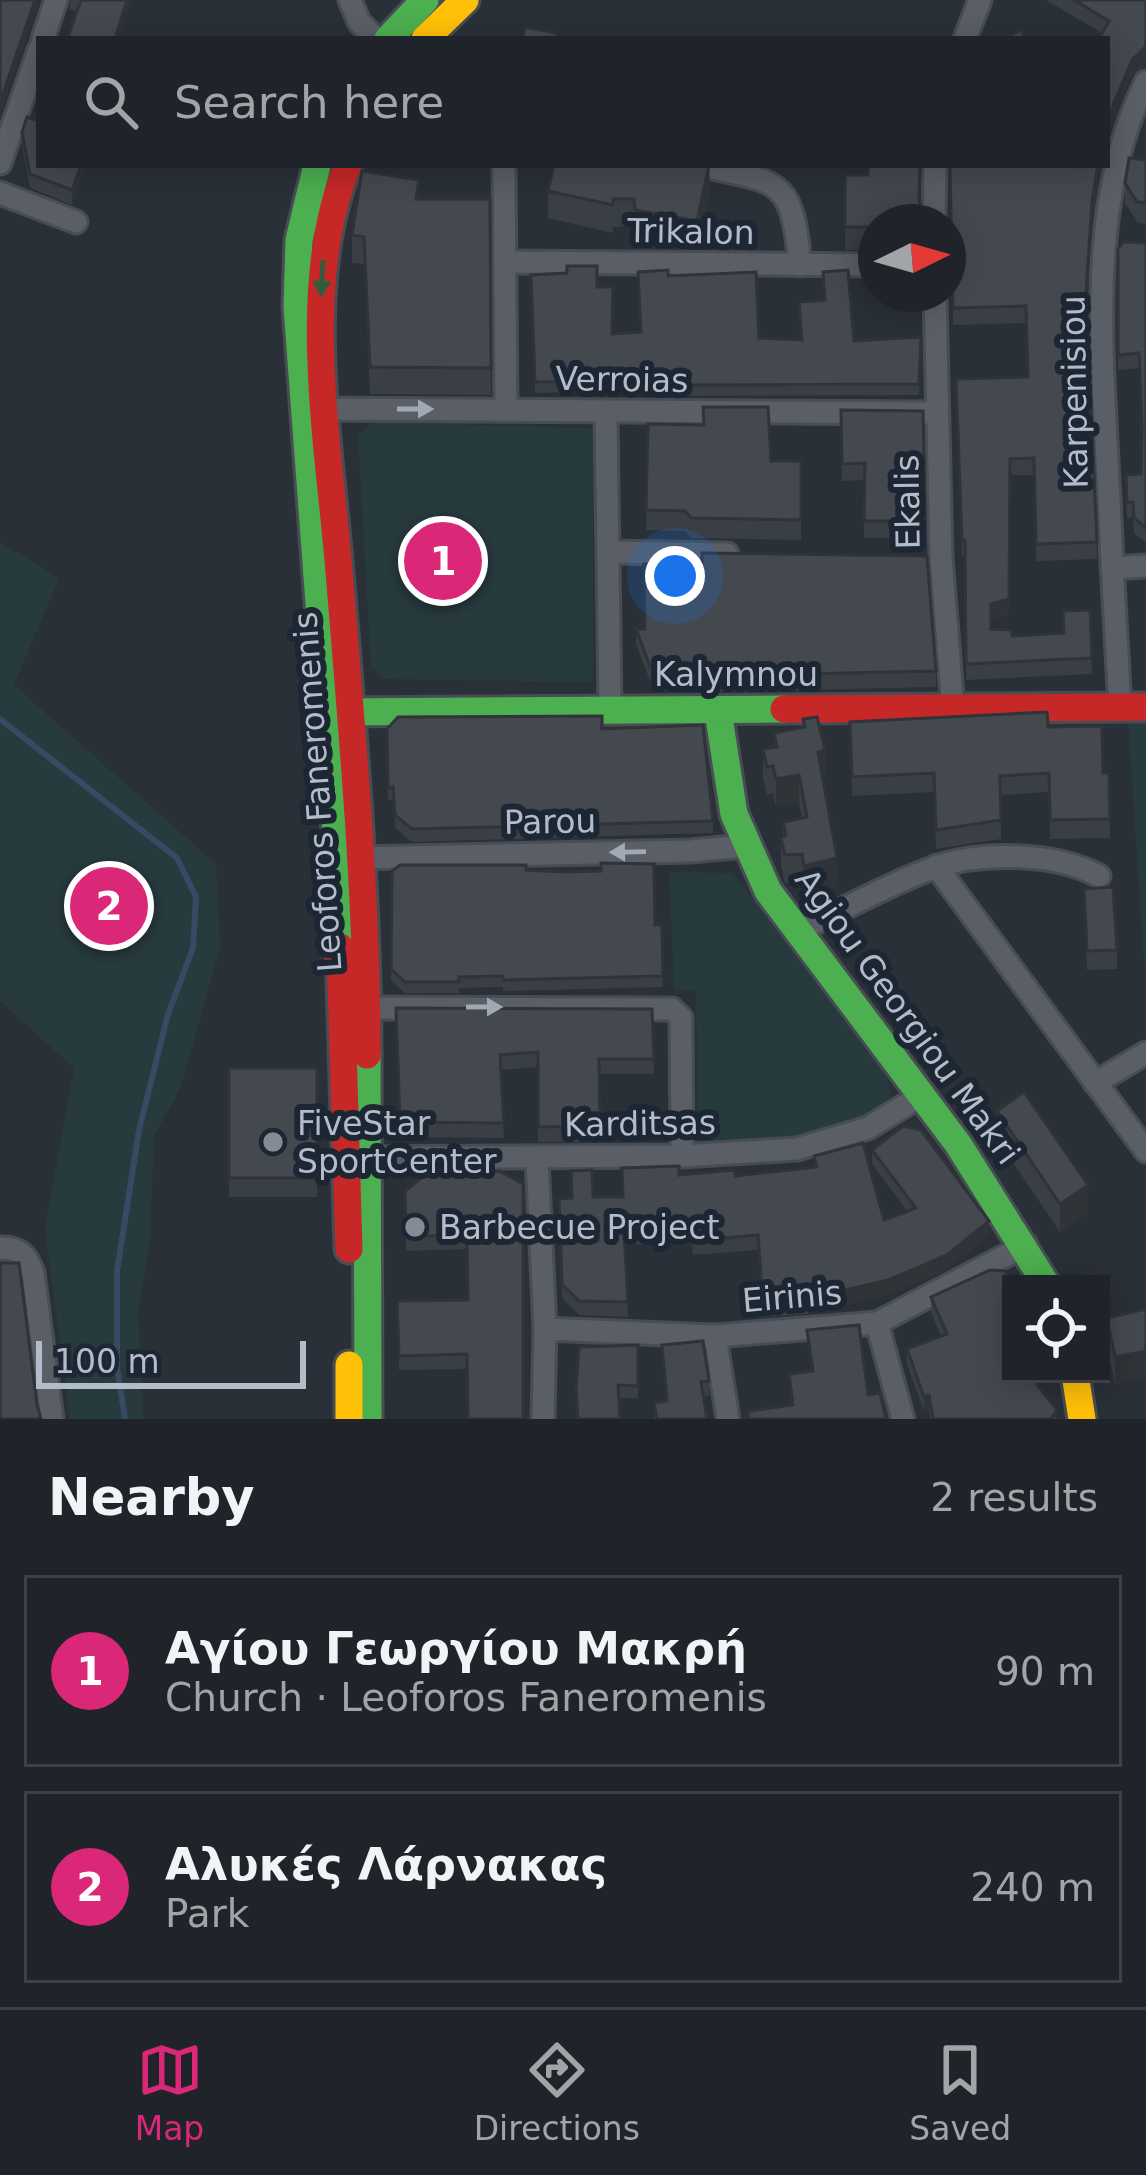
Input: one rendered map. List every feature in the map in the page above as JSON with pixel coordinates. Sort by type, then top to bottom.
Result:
[{"type":"main road","points":[[391,36],[425,0]]},
{"type":"main road","points":[[428,36],[465,0]]},
{"type":"main road","name":"Leoforos Faneromenis","points":[[316,168],[299,239],[297,307],[315,409],[339,712],[356,858],[350,1419]]},
{"type":"main road","name":"Leoforos Faneromenis","points":[[315,409],[323,260],[336,193],[347,168]]},
{"type":"main road","name":"Kalymnou","points":[[339,712],[1133,707]]},
{"type":"main road","name":"Agiou Georgiou Makri","points":[[718,711],[723,767],[745,846],[796,932],[922,1095],[1026,1245],[1041,1275]]},
{"type":"main road","name":"Leoforos Faneromenis","points":[[339,712],[338,859],[355,1009]]},
{"type":"main road","name":"Leoforos Faneromenis","points":[[355,1158],[368,1419]]},
{"type":"main road","points":[[1076,1383],[1082,1419]]},
{"type":"street","points":[[44,36],[56,0]]},
{"type":"street","points":[[350,0],[358,22],[373,36]]},
{"type":"street","points":[[966,36],[980,0]]},
{"type":"street","points":[[0,163],[36,59]]},
{"type":"street","name":"Karpenisiou","points":[[1133,707],[1112,568],[1102,343],[1116,242],[1116,169],[1146,82]]},
{"type":"street","points":[[504,168],[506,410]]},
{"type":"street","points":[[712,168],[768,180],[785,193],[796,225],[800,266]]},
{"type":"street","points":[[934,204],[935,168]]},
{"type":"street","points":[[0,194],[76,222]]},
{"type":"street","name":"Trikalon","points":[[505,262],[858,265]]},
{"type":"street","name":"Ekalis","points":[[935,312],[940,557],[952,709]]},
{"type":"street","name":"Verroias","points":[[315,409],[938,412]]},
{"type":"street","points":[[606,412],[610,709]]},
{"type":"street","points":[[608,552],[751,554]]},
{"type":"street","points":[[917,557],[940,557]]},
{"type":"street","points":[[1112,568],[1146,566]]},
{"type":"street","name":"Parou","points":[[356,858],[745,846]]},
{"type":"street","points":[[796,932],[936,866],[1020,857],[1076,864],[1099,876]]},
{"type":"street","points":[[936,866],[1146,1151]]},
{"type":"street","points":[[355,1009],[672,1009],[681,1018],[682,1156]]},
{"type":"street","points":[[1095,1083],[1146,1053]]},
{"type":"street","name":"Karditsas","points":[[355,1158],[538,1159],[797,1149],[868,1128],[922,1095]]},
{"type":"street","points":[[538,1159],[543,1419]]},
{"type":"street","name":"Eirinis","points":[[544,1329],[715,1336],[877,1323],[1026,1245]]},
{"type":"street","points":[[0,1248],[27,1256],[33,1273],[52,1419]]},
{"type":"street","points":[[877,1323],[903,1419]]},
{"type":"street","points":[[715,1336],[728,1419]]},
{"type":"green space","points":[[372,422],[593,428],[593,682],[383,679],[371,666],[358,435]]},
{"type":"green space","points":[[0,542],[59,578],[14,685],[216,864],[220,948],[180,1089],[154,1136],[150,1238],[138,1312],[143,1419],[70,1419],[45,1228],[74,1068],[0,1001]]},
{"type":"green space","points":[[1146,719],[1146,991],[1128,720]]},
{"type":"green space","points":[[669,872],[733,873],[888,1078],[891,1105],[827,1134],[714,1149],[698,1132],[696,991],[674,989]]},
{"type":"building","points":[[0,0],[35,0],[0,102]]},
{"type":"building","points":[[81,0],[127,0],[116,36],[68,36]]},
{"type":"building","points":[[1074,0],[1146,0],[1146,46],[1132,60],[1110,116],[1110,36],[1101,36],[1109,21]]},
{"type":"building","points":[[525,27],[557,33],[556,36],[523,36]]},
{"type":"building","points":[[27,117],[36,120],[36,168],[80,168],[72,190],[30,174],[22,132]]},
{"type":"building","points":[[1129,158],[1146,160],[1146,203],[1137,202],[1125,183]]},
{"type":"building","points":[[553,168],[708,168],[697,221],[635,210],[634,199],[613,199],[613,205],[548,191]]},
{"type":"building","points":[[868,168],[920,168],[920,204],[858,204],[858,227],[845,227],[845,175],[868,175]]},
{"type":"building","points":[[950,168],[1098,168],[1086,293],[1097,542],[1036,544],[1034,458],[1010,459],[1009,599],[991,604],[991,629],[1012,630],[1012,636],[1064,633],[1063,611],[1090,610],[1092,658],[966,664],[956,379],[1028,377],[1026,306],[966,308],[966,204],[951,204]]},
{"type":"building","points":[[362,171],[419,180],[416,199],[490,199],[491,368],[370,367],[364,237],[352,235]]},
{"type":"building","points":[[1123,242],[1146,243],[1146,528],[1134,518],[1133,502],[1127,502],[1126,475],[1141,474],[1142,427],[1139,353],[1118,355],[1118,249]]},
{"type":"building","points":[[567,266],[597,266],[597,287],[613,287],[612,334],[641,332],[638,272],[668,270],[668,276],[756,272],[759,338],[802,340],[799,302],[825,300],[823,272],[848,270],[854,341],[921,337],[919,384],[678,385],[678,379],[535,382],[531,275],[567,273]]},
{"type":"building","points":[[703,407],[768,407],[771,461],[801,461],[801,520],[691,518],[685,511],[646,510],[648,424],[704,425]]},
{"type":"building","points":[[841,410],[923,411],[925,513],[919,521],[864,521],[865,463],[842,464]]},
{"type":"building","points":[[435,537],[452,538],[450,566],[433,565]]},
{"type":"building","points":[[702,553],[927,556],[936,671],[708,676],[708,664],[650,666],[636,629],[645,629],[644,564],[702,563]]},
{"type":"building","points":[[1047,712],[1048,727],[1102,726],[1110,819],[1050,820],[1049,773],[1000,776],[1001,820],[936,830],[934,773],[852,777],[850,722]]},
{"type":"building","points":[[602,716],[602,729],[703,725],[713,821],[412,829],[395,815],[393,787],[388,788],[387,729],[398,717]]},
{"type":"building","points":[[817,717],[825,750],[818,752],[837,858],[804,866],[802,854],[785,855],[781,838],[786,835],[783,822],[807,817],[799,775],[776,779],[763,749],[777,747],[774,733],[805,727],[803,719]]},
{"type":"building","points":[[601,863],[654,864],[655,925],[662,925],[663,976],[459,977],[459,982],[405,982],[391,969],[392,871],[400,865],[526,865],[526,870],[564,872],[601,871]]},
{"type":"building","points":[[1113,887],[1117,950],[1087,951],[1084,889]]},
{"type":"building","points":[[396,1008],[652,1009],[654,1059],[599,1059],[600,1126],[538,1127],[538,1052],[500,1055],[504,1123],[400,1122]]},
{"type":"building","name":"FiveStar SportCenter","points":[[229,1068],[317,1068],[317,1178],[229,1178]]},
{"type":"building","points":[[1024,1092],[1088,1185],[1060,1204],[997,1111]]},
{"type":"building","points":[[903,1126],[921,1130],[989,1221],[947,1255],[888,1280],[807,1299],[763,1303],[758,1235],[693,1241],[692,1229],[624,1231],[628,1302],[579,1301],[562,1284],[559,1199],[572,1198],[571,1171],[592,1170],[593,1197],[623,1197],[622,1168],[679,1166],[679,1175],[734,1170],[735,1176],[817,1167],[814,1156],[863,1143],[884,1220],[916,1208],[872,1150]]},
{"type":"building","points":[[499,1171],[523,1184],[523,1419],[468,1419],[467,1354],[399,1356],[397,1301],[468,1300],[467,1234],[406,1237],[405,1191],[426,1174],[458,1172],[459,1177]]},
{"type":"building","points":[[0,1263],[19,1263],[41,1419],[0,1419]]},
{"type":"building","points":[[990,1270],[1005,1271],[1002,1383],[1036,1383],[1057,1410],[1051,1419],[933,1419],[929,1395],[924,1397],[907,1349],[947,1334],[931,1297]]},
{"type":"building","points":[[1146,1309],[1146,1351],[1115,1357],[1110,1317]]},
{"type":"building","points":[[859,1325],[868,1395],[880,1393],[886,1419],[749,1419],[748,1411],[793,1405],[789,1374],[813,1371],[807,1330]]},
{"type":"building","points":[[703,1341],[709,1381],[701,1382],[707,1419],[657,1419],[654,1403],[667,1401],[662,1345]]},
{"type":"building","points":[[638,1345],[638,1386],[618,1385],[620,1419],[578,1419],[579,1347]]},
{"type":"waterway","points":[[0,719],[177,858],[196,897],[193,948],[168,1014],[139,1130],[117,1271],[117,1367],[125,1419]]},
{"type":"traffic: fast","points":[[391,36],[425,0]]},
{"type":"traffic: fast","points":[[316,168],[299,240],[297,307],[338,859],[340,947]]},
{"type":"traffic: fast","points":[[334,712],[784,709]]},
{"type":"traffic: fast","points":[[718,711],[734,814],[768,891],[958,1144],[1040,1275]]},
{"type":"traffic: fast","points":[[367,1055],[368,1419]]},
{"type":"traffic: slow","points":[[428,36],[465,0]]},
{"type":"traffic: slow","points":[[349,1365],[349,1419]]},
{"type":"traffic: slow","points":[[1076,1383],[1082,1419]]},
{"type":"traffic: jam","points":[[347,168],[324,261],[321,366],[358,813],[367,1055]]},
{"type":"traffic: jam","points":[[784,709],[1146,707]]},
{"type":"traffic: jam","points":[[340,947],[349,1249]]},
{"type":"place","name":"Αγίου Γεωργίου Μακρή","points":[[443,561]]},
{"type":"place","name":"Αλυκές Λάρνακας","points":[[109,906]]},
{"type":"place","name":"FiveStar SportCenter","points":[[273,1142]]},
{"type":"place","name":"Barbecue Project","points":[[415,1227]]}]
